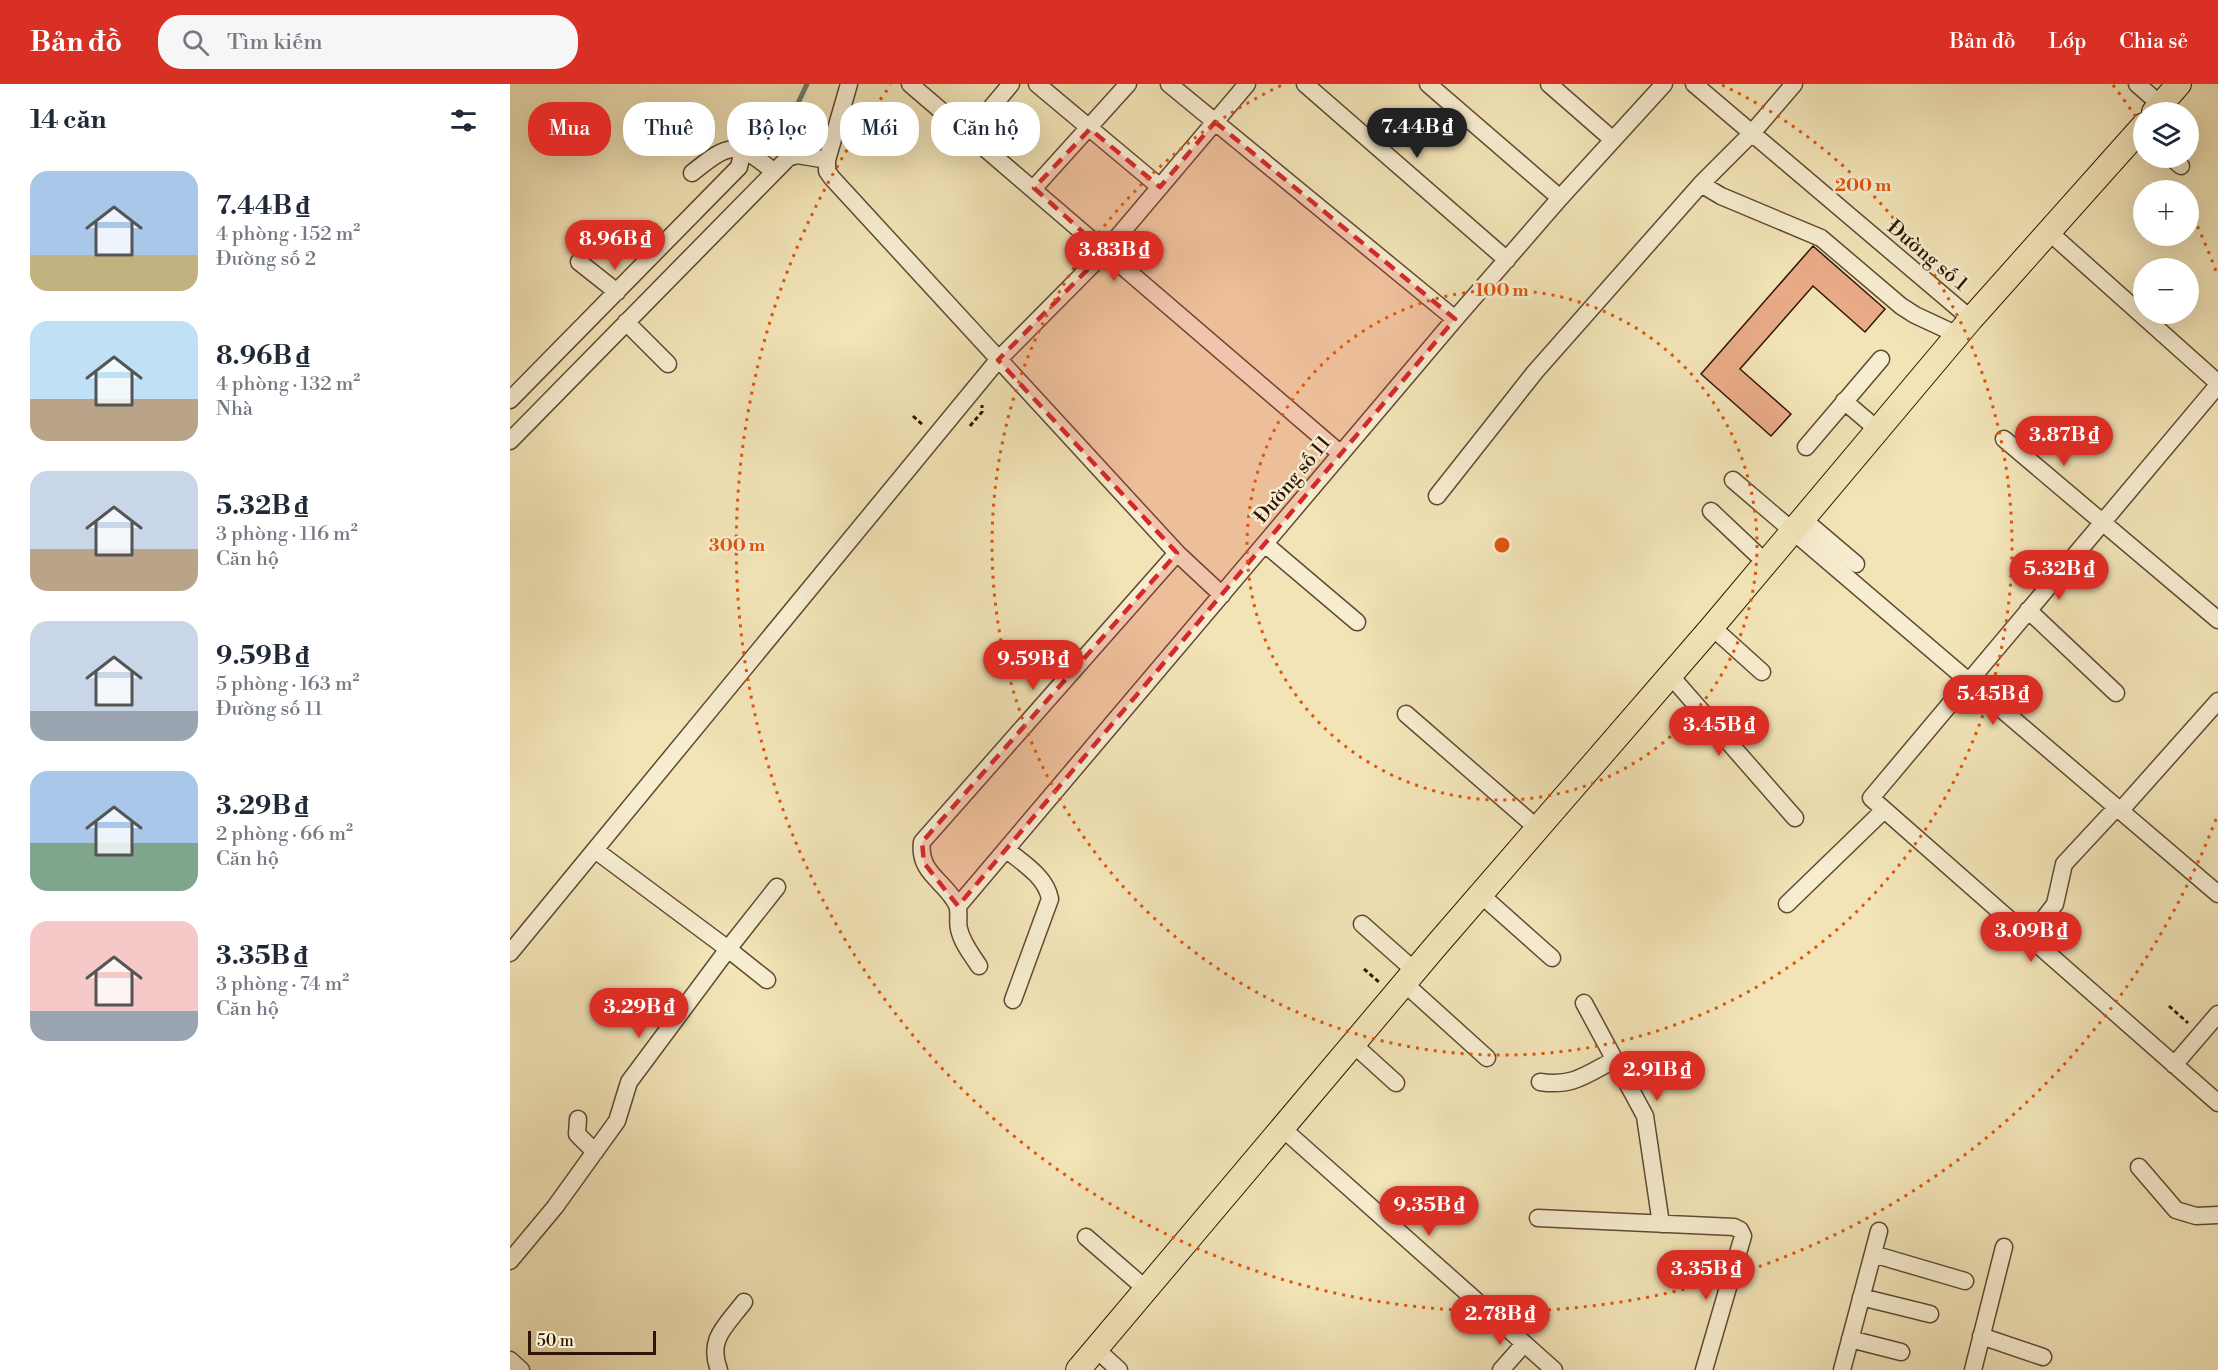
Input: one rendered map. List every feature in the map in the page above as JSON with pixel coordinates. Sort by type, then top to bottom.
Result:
[{"type":"highway","points":[[2164,102],[2179,84]]},
{"type":"highway","points":[[1078,1370],[1409,977],[1712,627],[1965,327],[2133,137]]},
{"type":"street","points":[[849,84],[827,160],[827,171],[851,201],[1177,553],[1222,595]]},
{"type":"street","points":[[910,84],[931,102]]},
{"type":"street","points":[[996,102],[1011,84]]},
{"type":"street","points":[[1037,84],[1160,188]]},
{"type":"street","points":[[1034,188],[1090,129],[1128,84]]},
{"type":"street","points":[[1169,84],[1455,319]]},
{"type":"street","points":[[510,953],[998,360],[1106,252],[1247,84]]},
{"type":"street","points":[[1305,84],[1507,260]]},
{"type":"street","points":[[1428,84],[1560,198]]},
{"type":"street","points":[[1549,84],[1612,140]]},
{"type":"street","name":"Đường số 11","points":[[958,906],[1455,319],[1560,198],[1664,84]]},
{"type":"street","name":"Đường số 1","points":[[1694,84],[1752,133],[1965,327]]},
{"type":"street","points":[[1437,496],[1535,372],[1701,184],[1752,133],[1794,84]]},
{"type":"street","points":[[2138,84],[2143,102]]},
{"type":"street","points":[[693,173],[718,152],[758,160]]},
{"type":"street","points":[[510,400],[739,167],[758,160],[792,155],[827,160]]},
{"type":"street","points":[[995,156],[1341,454]]},
{"type":"street","points":[[510,441],[626,322],[758,160]]},
{"type":"street","points":[[1701,184],[1721,196],[1821,238],[1915,315],[1965,327]]},
{"type":"street","points":[[2049,232],[2218,384],[1871,798],[2218,1103]]},
{"type":"street","points":[[579,262],[617,292]]},
{"type":"street","points":[[626,322],[668,364]]},
{"type":"street","points":[[1806,447],[1881,359]]},
{"type":"street","points":[[1844,401],[1878,430]]},
{"type":"street","points":[[2004,439],[2218,620]]},
{"type":"street","points":[[1733,480],[1856,564]]},
{"type":"street","points":[[1711,511],[1765,562]]},
{"type":"street","points":[[1797,525],[1968,682],[2218,894]]},
{"type":"street","points":[[1265,544],[1357,622]]},
{"type":"street","points":[[979,966],[966,946],[959,929],[958,906],[924,863],[921,854],[922,842],[1177,553]]},
{"type":"street","points":[[2028,610],[2116,693]]},
{"type":"street","points":[[1712,627],[1762,672]]},
{"type":"street","points":[[1669,674],[1795,818]]},
{"type":"street","points":[[2029,938],[2055,904],[2064,864],[2218,701]]},
{"type":"street","points":[[1406,714],[1537,828]]},
{"type":"street","points":[[1787,904],[1882,810]]},
{"type":"street","points":[[595,850],[767,980]]},
{"type":"street","points":[[1007,850],[1036,873],[1048,888],[1050,899],[1013,1000]]},
{"type":"street","points":[[510,1261],[555,1207],[617,1121],[628,1082],[777,887]]},
{"type":"street","points":[[1480,894],[1552,958]]},
{"type":"street","points":[[1362,924],[1487,1058]]},
{"type":"street","points":[[1584,1003],[1645,1116],[1661,1224]]},
{"type":"street","points":[[2174,1065],[2218,1014]]},
{"type":"street","points":[[1353,1044],[1396,1083]]},
{"type":"street","points":[[1540,1082],[1564,1084],[1573,1082],[1614,1060]]},
{"type":"street","points":[[578,1119],[577,1134],[595,1152]]},
{"type":"street","points":[[1282,1128],[1554,1370]]},
{"type":"street","points":[[2139,1167],[2176,1210],[2196,1216],[2218,1215]]},
{"type":"street","points":[[1538,1218],[1734,1227],[1740,1230],[1743,1236],[1704,1370]]},
{"type":"street","points":[[1842,1370],[1879,1231]]},
{"type":"street","points":[[1086,1237],[1146,1289]]},
{"type":"street","points":[[1973,1370],[2004,1247]]},
{"type":"street","points":[[1873,1254],[1965,1281]]},
{"type":"street","points":[[1862,1297],[1930,1314]]},
{"type":"street","points":[[719,1370],[713,1354],[717,1337],[744,1302]]},
{"type":"street","points":[[1981,1336],[2043,1357]]},
{"type":"street","points":[[1850,1339],[1901,1352]]},
{"type":"street","points":[[1501,1370],[1524,1344]]},
{"type":"street","points":[[1096,1349],[1119,1370]]},
{"type":"path","points":[[2169,1006],[2200,1035]]},
{"type":"highlighted area","points":[[1215,122],[1455,319],[958,906],[924,863],[922,842],[1177,553],[998,360],[1105,252],[1034,188],[1090,129],[1160,187]]},
{"type":"building","points":[[1813,246],[1885,309],[1865,332],[1813,286],[1740,369],[1791,414],[1771,436],[1701,374]]},
{"type":"waterway","points":[[799,102],[807,84]]}]
